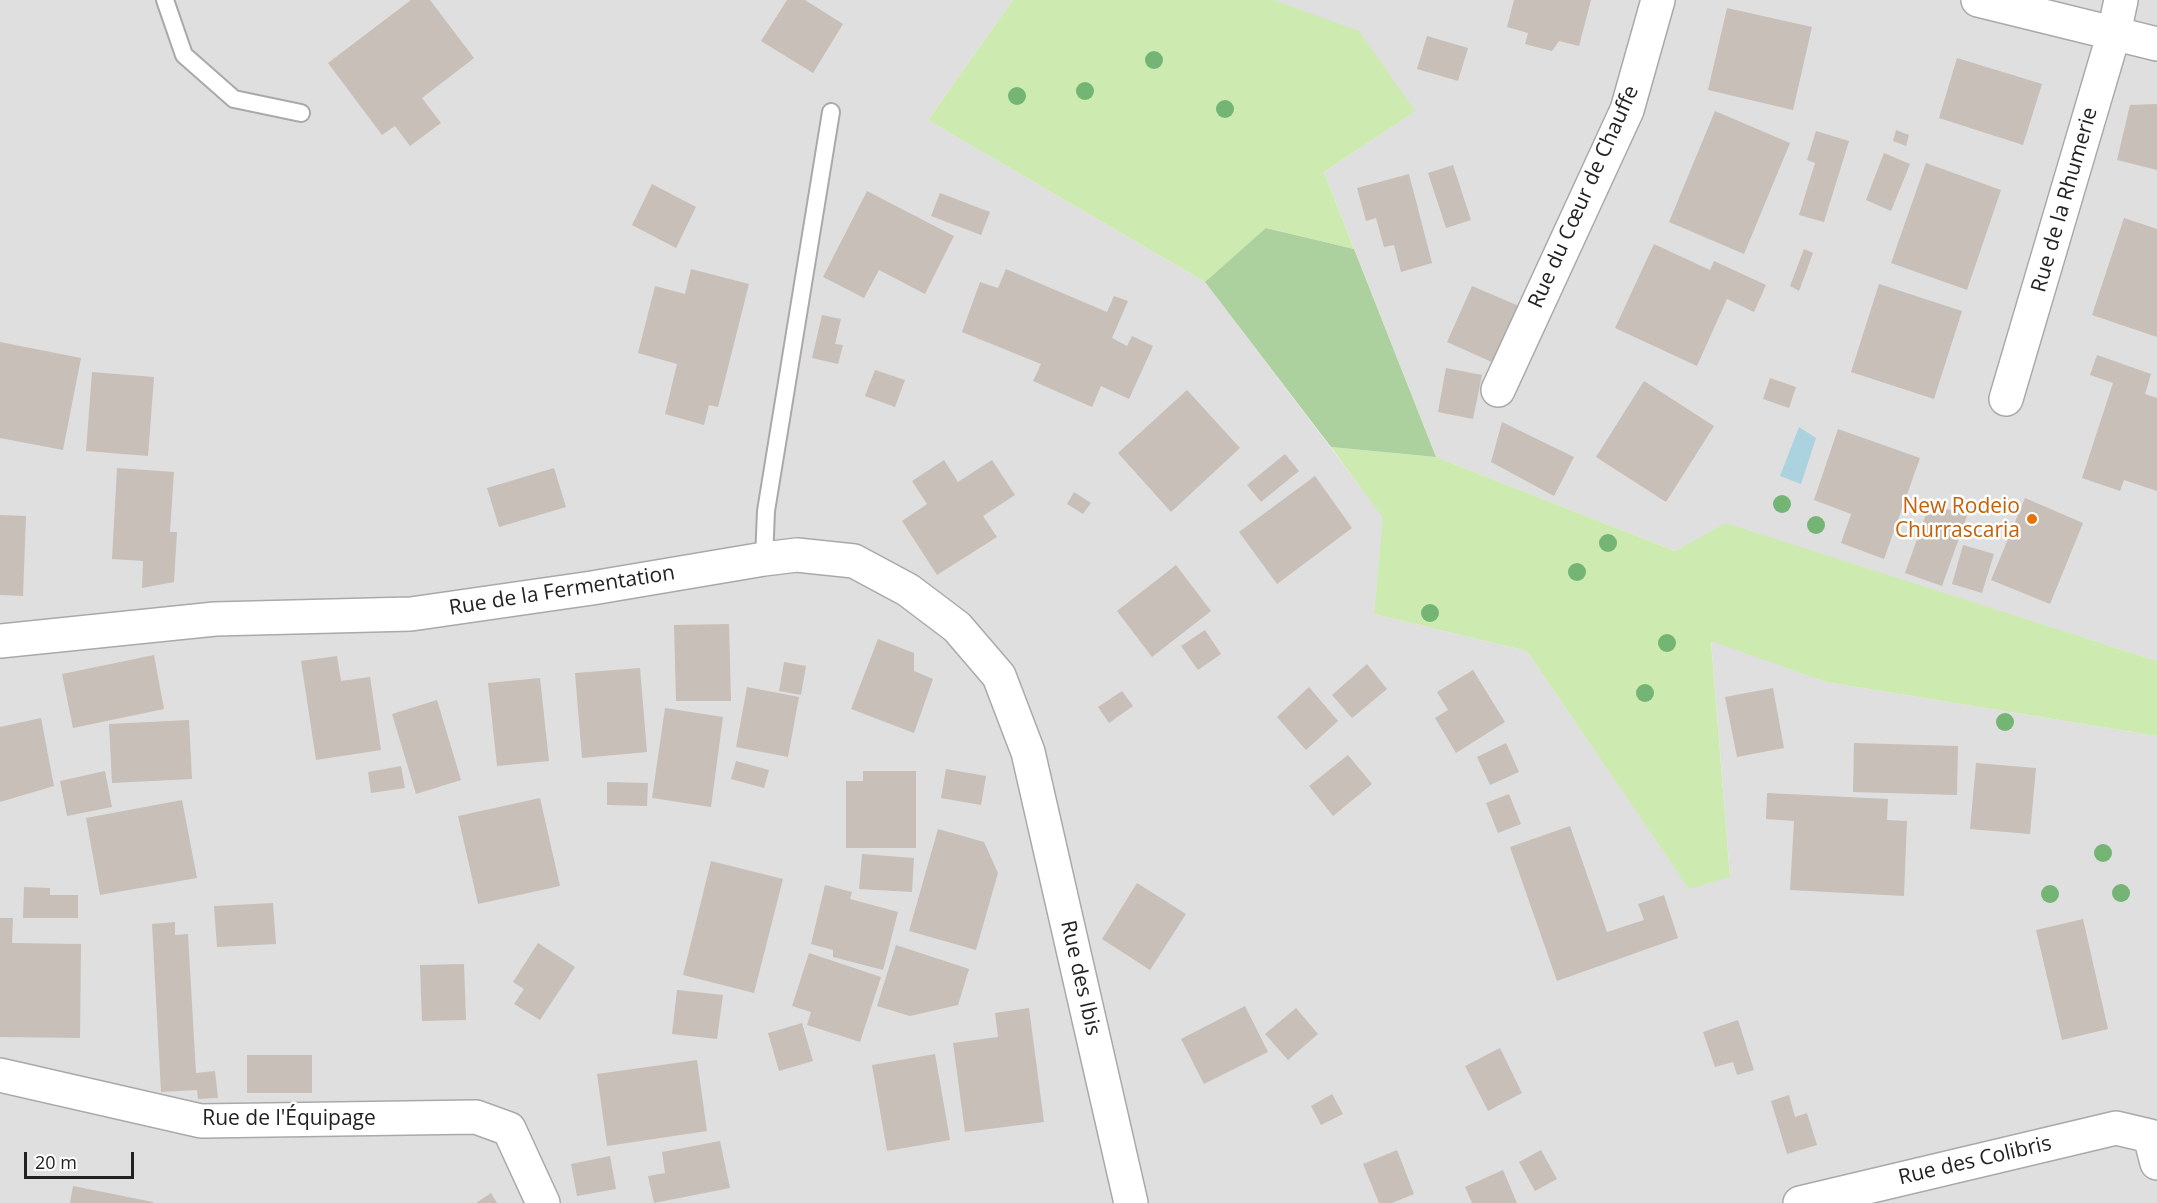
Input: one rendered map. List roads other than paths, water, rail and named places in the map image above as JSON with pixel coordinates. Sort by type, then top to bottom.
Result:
[{"type":"street","name":"Rue du Cœur de Chauffe","points":[[1498,390],[1627,110],[1659,0]]},
{"type":"street","points":[[1977,0],[2157,44]]},
{"type":"street","name":"Rue de la Rhumerie","points":[[2006,399],[2114,33],[2121,0]]},
{"type":"street","name":"Rue de la Fermentation","points":[[0,641],[215,619],[411,614],[797,555],[854,561],[908,590],[957,627],[999,676],[1028,752]]},
{"type":"street","name":"Rue des Ibis","points":[[1028,752],[1131,1203]]},
{"type":"street","name":"Rue de l'Équipage","points":[[0,1075],[201,1121],[476,1117],[509,1129],[543,1203]]},
{"type":"street","name":"Rue des Colibris","points":[[1800,1203],[2116,1128],[2154,1149]]},
{"type":"lane","points":[[165,0],[184,55],[234,99],[301,113]]},
{"type":"lane","points":[[764,559],[766,511],[831,112]]},
{"type":"water","points":[[1799,427],[1816,438],[1801,484],[1780,476]]},
{"type":"place","name":"New Rodeio Churrascaria","points":[[2032,519]]}]
